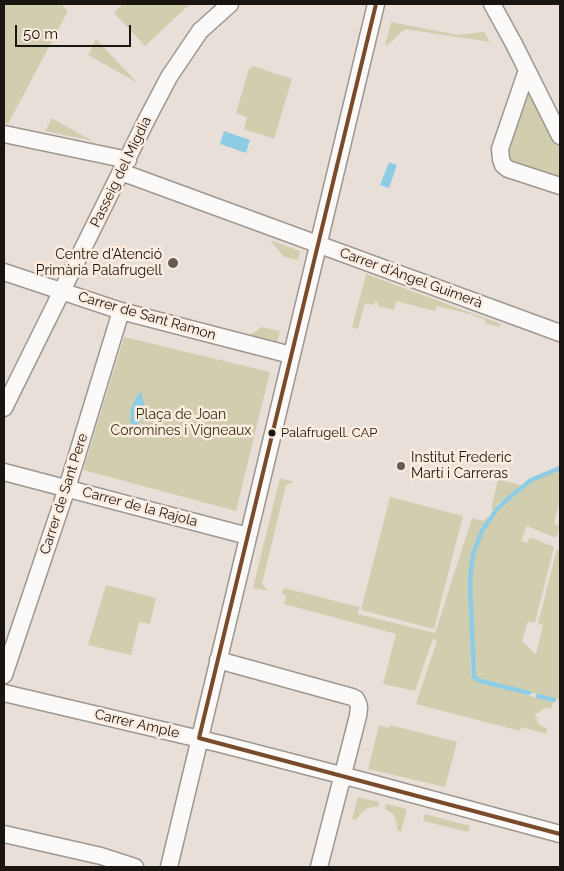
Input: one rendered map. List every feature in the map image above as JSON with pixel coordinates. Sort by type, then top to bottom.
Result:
[{"type":"street","name":"Passeig del Migdia","points":[[4,408],[169,77],[200,31],[230,4]]},
{"type":"street","points":[[169,867],[376,4]]},
{"type":"street","points":[[492,4],[560,136]]},
{"type":"street","points":[[527,70],[500,149],[501,159],[503,165],[508,169],[560,186]]},
{"type":"street","name":"Carrer d'Àngel Guimerà","points":[[4,134],[124,166],[318,244],[560,333]]},
{"type":"street","name":"Carrer de Sant Ramon","points":[[4,272],[120,311],[292,355]]},
{"type":"street","name":"Carrer de Sant Pere","points":[[4,675],[67,488],[120,311]]},
{"type":"street","name":"Carrer de la Rajola","points":[[4,472],[248,536]]},
{"type":"street","points":[[218,660],[349,696],[356,699],[358,703],[358,716],[319,867]]},
{"type":"street","name":"Carrer Ample","points":[[4,693],[199,738],[560,834]]},
{"type":"street","points":[[4,834],[101,856],[135,867]]},
{"type":"green space","points":[[4,4],[61,4],[68,11],[8,124],[4,123]]},
{"type":"green space","points":[[123,4],[190,4],[145,46],[114,13]]},
{"type":"green space","points":[[391,22],[457,35],[484,32],[490,42],[405,29],[389,44],[385,45]]},
{"type":"green space","points":[[96,39],[124,69],[138,83],[88,55]]},
{"type":"green space","points":[[253,66],[292,79],[274,139],[244,129],[247,117],[236,113],[249,69]]},
{"type":"green space","points":[[526,81],[560,149],[560,182],[513,167],[504,150]]},
{"type":"green space","points":[[52,118],[93,141],[45,131]]},
{"type":"green space","points":[[270,240],[300,251],[298,260],[284,257]]},
{"type":"green space","points":[[366,274],[501,324],[499,327],[485,323],[486,320],[474,315],[437,306],[435,311],[396,301],[394,310],[378,306],[378,302],[375,301],[374,305],[365,303],[358,329],[352,327]]},
{"type":"green space","points":[[262,327],[280,331],[277,343],[248,336]]},
{"type":"green space","name":"Plaça de Joan Coromines i Vigneaux","points":[[124,337],[270,372],[236,511],[83,470]]},
{"type":"green space","points":[[560,470],[560,503],[554,524],[560,526],[556,538],[527,526],[521,541],[527,543],[530,537],[554,547],[535,623],[528,621],[522,641],[536,654],[543,625],[538,623],[557,549],[560,551],[560,700],[482,680],[475,674],[471,578],[481,537],[486,527],[504,504],[527,485]]},
{"type":"green space","points":[[280,478],[294,482],[286,485],[262,584],[270,591],[253,588]]},
{"type":"green space","points":[[498,479],[521,485],[493,510],[491,509]]},
{"type":"green space","points":[[390,497],[463,516],[434,629],[361,610]]},
{"type":"green space","points":[[487,517],[489,518],[474,549],[469,573],[471,674],[478,682],[553,702],[551,709],[544,708],[535,713],[538,723],[547,728],[546,734],[521,727],[520,731],[416,704],[437,641],[434,638],[415,691],[383,684],[396,634],[284,604],[286,596],[282,594],[284,588],[359,607],[358,614],[435,633],[472,518],[484,521]]},
{"type":"green space","points":[[106,585],[156,598],[150,624],[139,622],[131,655],[88,645]]},
{"type":"green space","points":[[379,725],[388,728],[390,725],[457,742],[445,787],[368,769]]},
{"type":"green space","points":[[358,797],[379,802],[378,807],[366,809],[356,820],[352,819]]},
{"type":"green space","points":[[386,804],[407,809],[401,831],[397,830],[393,814],[385,809]]},
{"type":"green space","points":[[425,814],[470,826],[468,832],[423,821]]},
{"type":"water","points":[[224,131],[250,140],[246,153],[220,144]]},
{"type":"water","points":[[389,162],[397,165],[389,188],[380,185]]},
{"type":"water","points":[[141,391],[145,407],[144,415],[140,422],[131,430],[130,412],[135,399]]},
{"type":"waterway","points":[[529,693],[480,681],[474,677],[471,567],[474,552],[482,531],[497,509],[531,480],[560,468]]},
{"type":"waterway","points":[[538,696],[554,700]]},
{"type":"transit line","points":[[376,4],[199,738],[560,834]]},
{"type":"place","name":"Centre d'Atenció Primària Palafrugell","points":[[173,263]]},
{"type":"place","name":"Palafrugell. CAP","points":[[272,433]]},
{"type":"place","name":"Institut Frederic Martí i Carreras","points":[[401,466]]}]
